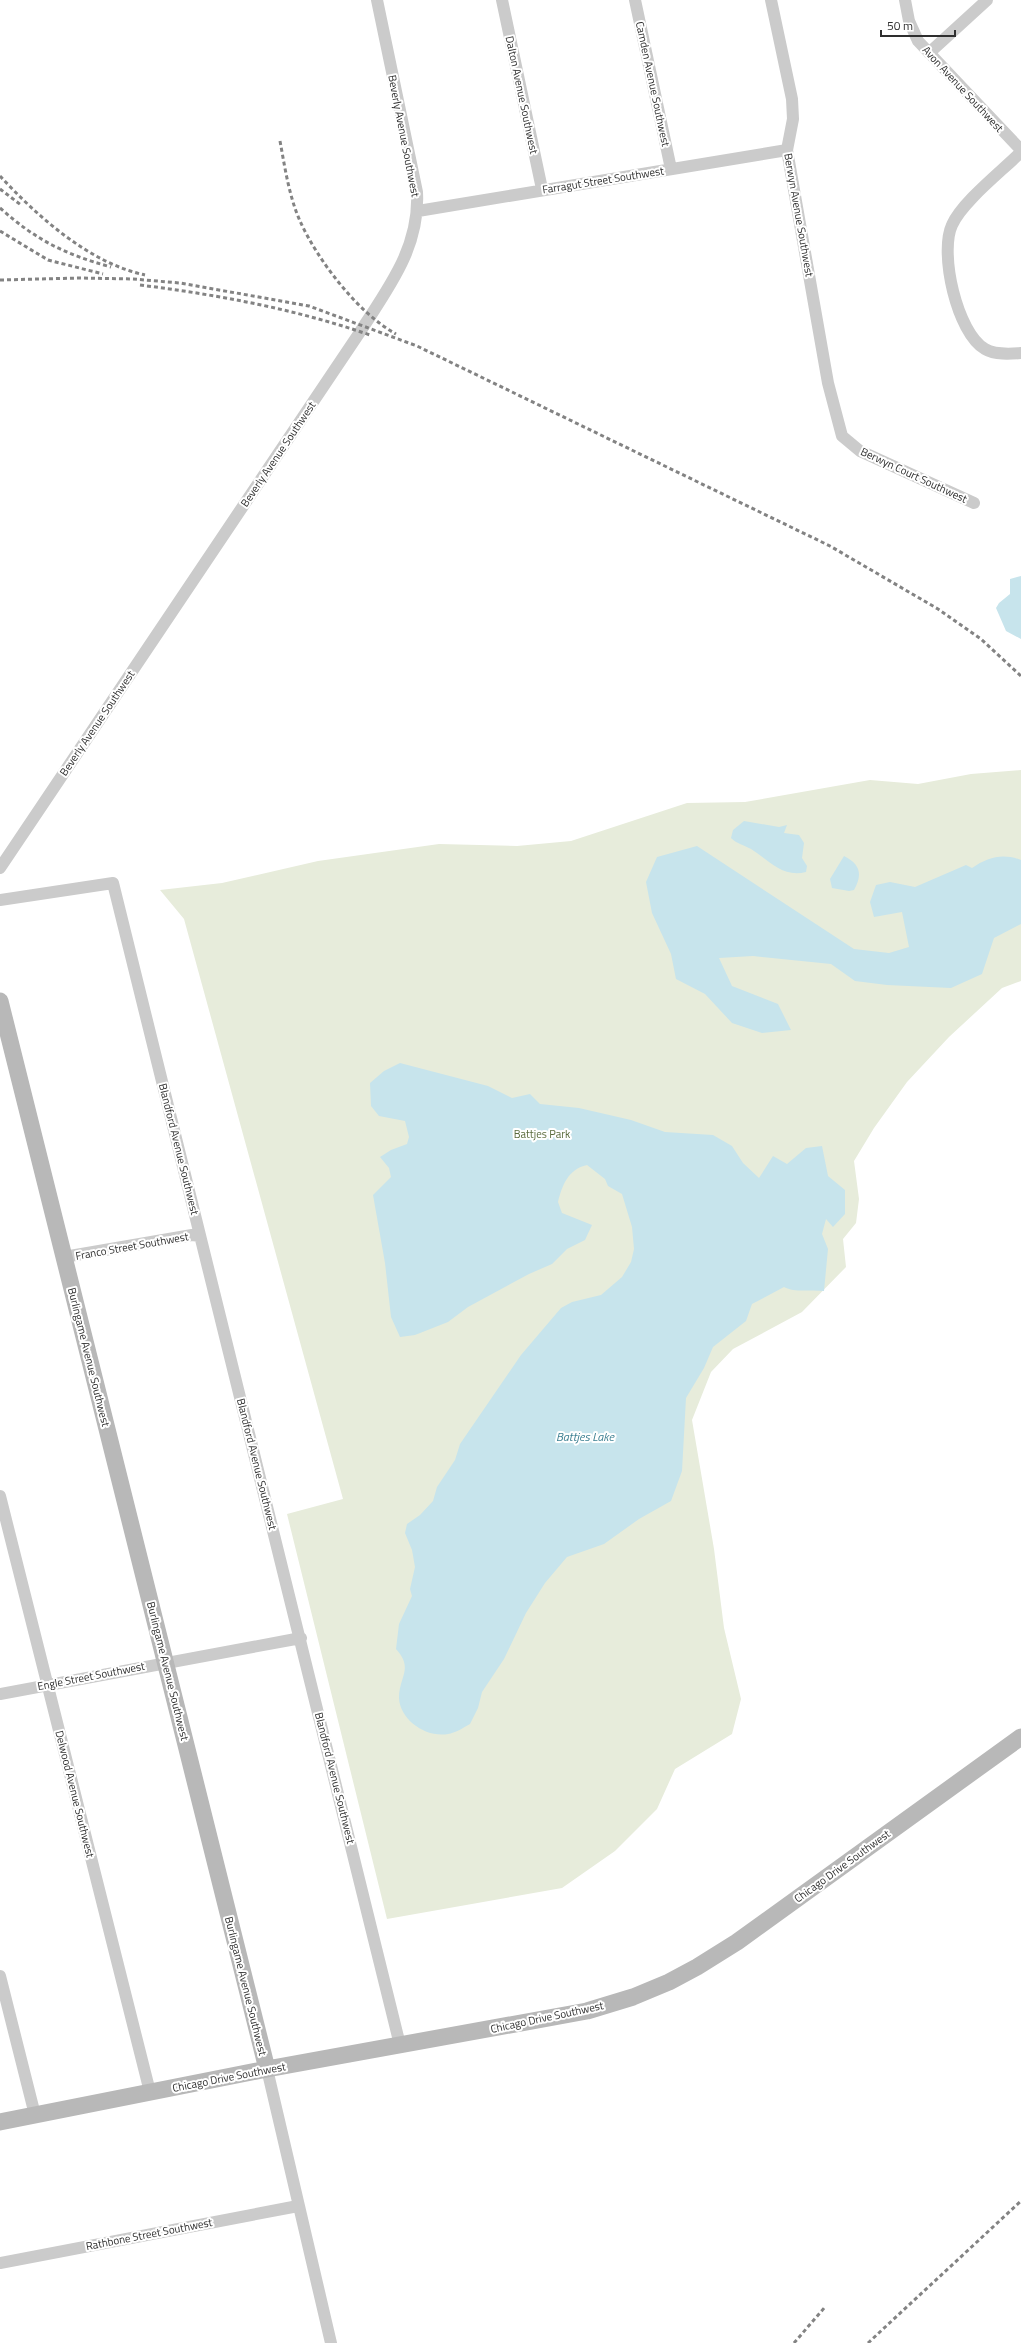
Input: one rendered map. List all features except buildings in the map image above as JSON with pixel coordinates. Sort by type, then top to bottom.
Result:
[{"type":"main road","name":"Burlingame Avenue Southwest","points":[[0,1001],[267,2069]]},
{"type":"main road","name":"Chicago Drive Southwest","points":[[0,2122],[267,2069],[587,2011],[633,1997],[697,1967],[746,1936],[1021,1737]]},
{"type":"street","name":"Beverly Avenue Southwest","points":[[0,868],[395,278],[408,252],[418,211],[417,192],[376,0]]},
{"type":"street","name":"Dalton Avenue Southwest","points":[[502,0],[542,189]]},
{"type":"street","name":"Camden Avenue Southwest","points":[[634,0],[671,169]]},
{"type":"street","name":"Berwyn Avenue Southwest","points":[[771,0],[792,99],[793,119],[787,150],[828,382]]},
{"type":"street","name":"Avon Avenue Southwest","points":[[904,0],[909,21],[918,41],[1021,151]]},
{"type":"street","points":[[929,53],[987,0]]},
{"type":"street","name":"Farragut Street Southwest","points":[[418,211],[542,189],[787,150]]},
{"type":"street","points":[[1021,151],[964,208],[952,226],[948,249],[950,273],[963,323],[974,340],[986,349],[1008,354],[1021,353]]},
{"type":"street","name":"Berwyn Court Southwest","points":[[828,382],[838,425],[842,436],[849,443],[860,451],[974,503]]},
{"type":"street","name":"Blandford Avenue Southwest","points":[[0,900],[113,883],[301,1638],[400,2045]]},
{"type":"street","name":"Franco Street Southwest","points":[[64,1257],[192,1235],[200,1236]]},
{"type":"street","name":"Delwood Avenue Southwest","points":[[0,1496],[150,2092]]},
{"type":"street","name":"Engle Street Southwest","points":[[0,1694],[165,1661],[301,1638]]},
{"type":"street","points":[[0,1976],[35,2115]]},
{"type":"street","name":"Burlingame Avenue Southwest","points":[[267,2069],[331,2343]]},
{"type":"street","name":"Rathbone Street Southwest","points":[[0,2263],[298,2206]]},
{"type":"green space","name":"Battjes Park","points":[[1021,770],[1021,981],[1002,988],[949,1037],[907,1082],[874,1128],[854,1161],[859,1199],[856,1223],[843,1239],[846,1267],[802,1312],[733,1349],[711,1372],[692,1420],[714,1549],[724,1628],[741,1699],[732,1734],[675,1769],[657,1809],[615,1851],[562,1888],[387,1919],[287,1514],[343,1499],[184,919],[160,890],[222,883],[318,861],[439,844],[517,846],[571,841],[687,803],[745,802],[870,780],[918,784],[971,774]]},
{"type":"water","points":[[1021,576],[1021,639],[1006,631],[996,608],[999,603],[1010,594],[1010,579]]},
{"type":"water","points":[[744,821],[779,827],[787,825],[784,833],[799,835],[804,843],[802,858],[807,866],[806,872],[790,872],[776,867],[751,849],[733,840],[731,838],[733,830]]},
{"type":"water","points":[[697,846],[854,949],[889,953],[909,947],[902,912],[874,917],[870,902],[876,885],[890,882],[915,887],[966,865],[972,868],[984,861],[996,857],[1008,857],[1021,860],[1021,924],[994,938],[982,974],[951,988],[887,985],[855,981],[831,964],[753,956],[719,958],[732,986],[778,1004],[791,1030],[762,1033],[732,1023],[705,994],[676,979],[671,954],[652,913],[646,882],[657,857]]},
{"type":"water","points":[[844,856],[854,862],[857,866],[859,874],[854,890],[849,891],[832,888],[830,879]]},
{"type":"water","name":"Battjes Lake","points":[[400,1063],[488,1086],[512,1098],[530,1094],[540,1104],[579,1108],[631,1120],[665,1132],[713,1135],[732,1146],[743,1163],[759,1178],[773,1156],[787,1164],[806,1148],[822,1146],[828,1176],[845,1190],[845,1214],[833,1227],[826,1219],[822,1234],[828,1249],[824,1291],[793,1290],[784,1287],[752,1304],[746,1321],[713,1347],[704,1368],[686,1398],[682,1471],[671,1501],[639,1519],[604,1544],[567,1557],[545,1583],[526,1613],[504,1659],[482,1692],[478,1708],[470,1724],[448,1734],[440,1735],[423,1730],[416,1726],[409,1720],[400,1706],[400,1690],[405,1667],[401,1656],[396,1649],[399,1624],[412,1596],[410,1589],[415,1567],[412,1550],[405,1533],[407,1524],[420,1515],[433,1501],[437,1487],[455,1460],[460,1444],[521,1355],[561,1308],[572,1302],[601,1295],[622,1277],[631,1262],[634,1249],[632,1227],[622,1194],[608,1186],[605,1179],[587,1165],[580,1167],[567,1179],[558,1202],[562,1213],[592,1225],[585,1240],[567,1249],[552,1264],[529,1274],[468,1307],[448,1322],[415,1335],[400,1337],[391,1317],[385,1263],[373,1195],[391,1177],[389,1168],[380,1157],[391,1150],[407,1144],[409,1137],[405,1121],[379,1116],[371,1106],[370,1083],[384,1071]]},
{"type":"railway","points":[[280,141],[293,202],[300,221],[317,253],[340,285],[354,300],[382,325],[396,334]]},
{"type":"railway","points":[[0,176],[47,222],[84,249],[124,269],[145,275]]},
{"type":"railway","points":[[0,189],[21,205]]},
{"type":"railway","points":[[0,208],[26,229],[51,245],[79,257],[111,267]]},
{"type":"railway","points":[[0,231],[48,260],[103,274]]},
{"type":"railway","points":[[0,280],[79,278],[133,279],[180,283],[309,306],[417,346],[830,546],[938,609],[981,639],[1021,676]]},
{"type":"railway","points":[[140,285],[199,293],[285,310],[370,335]]},
{"type":"railway","points":[[868,2343],[1021,2201]]},
{"type":"railway","points":[[794,2343],[825,2307]]}]
